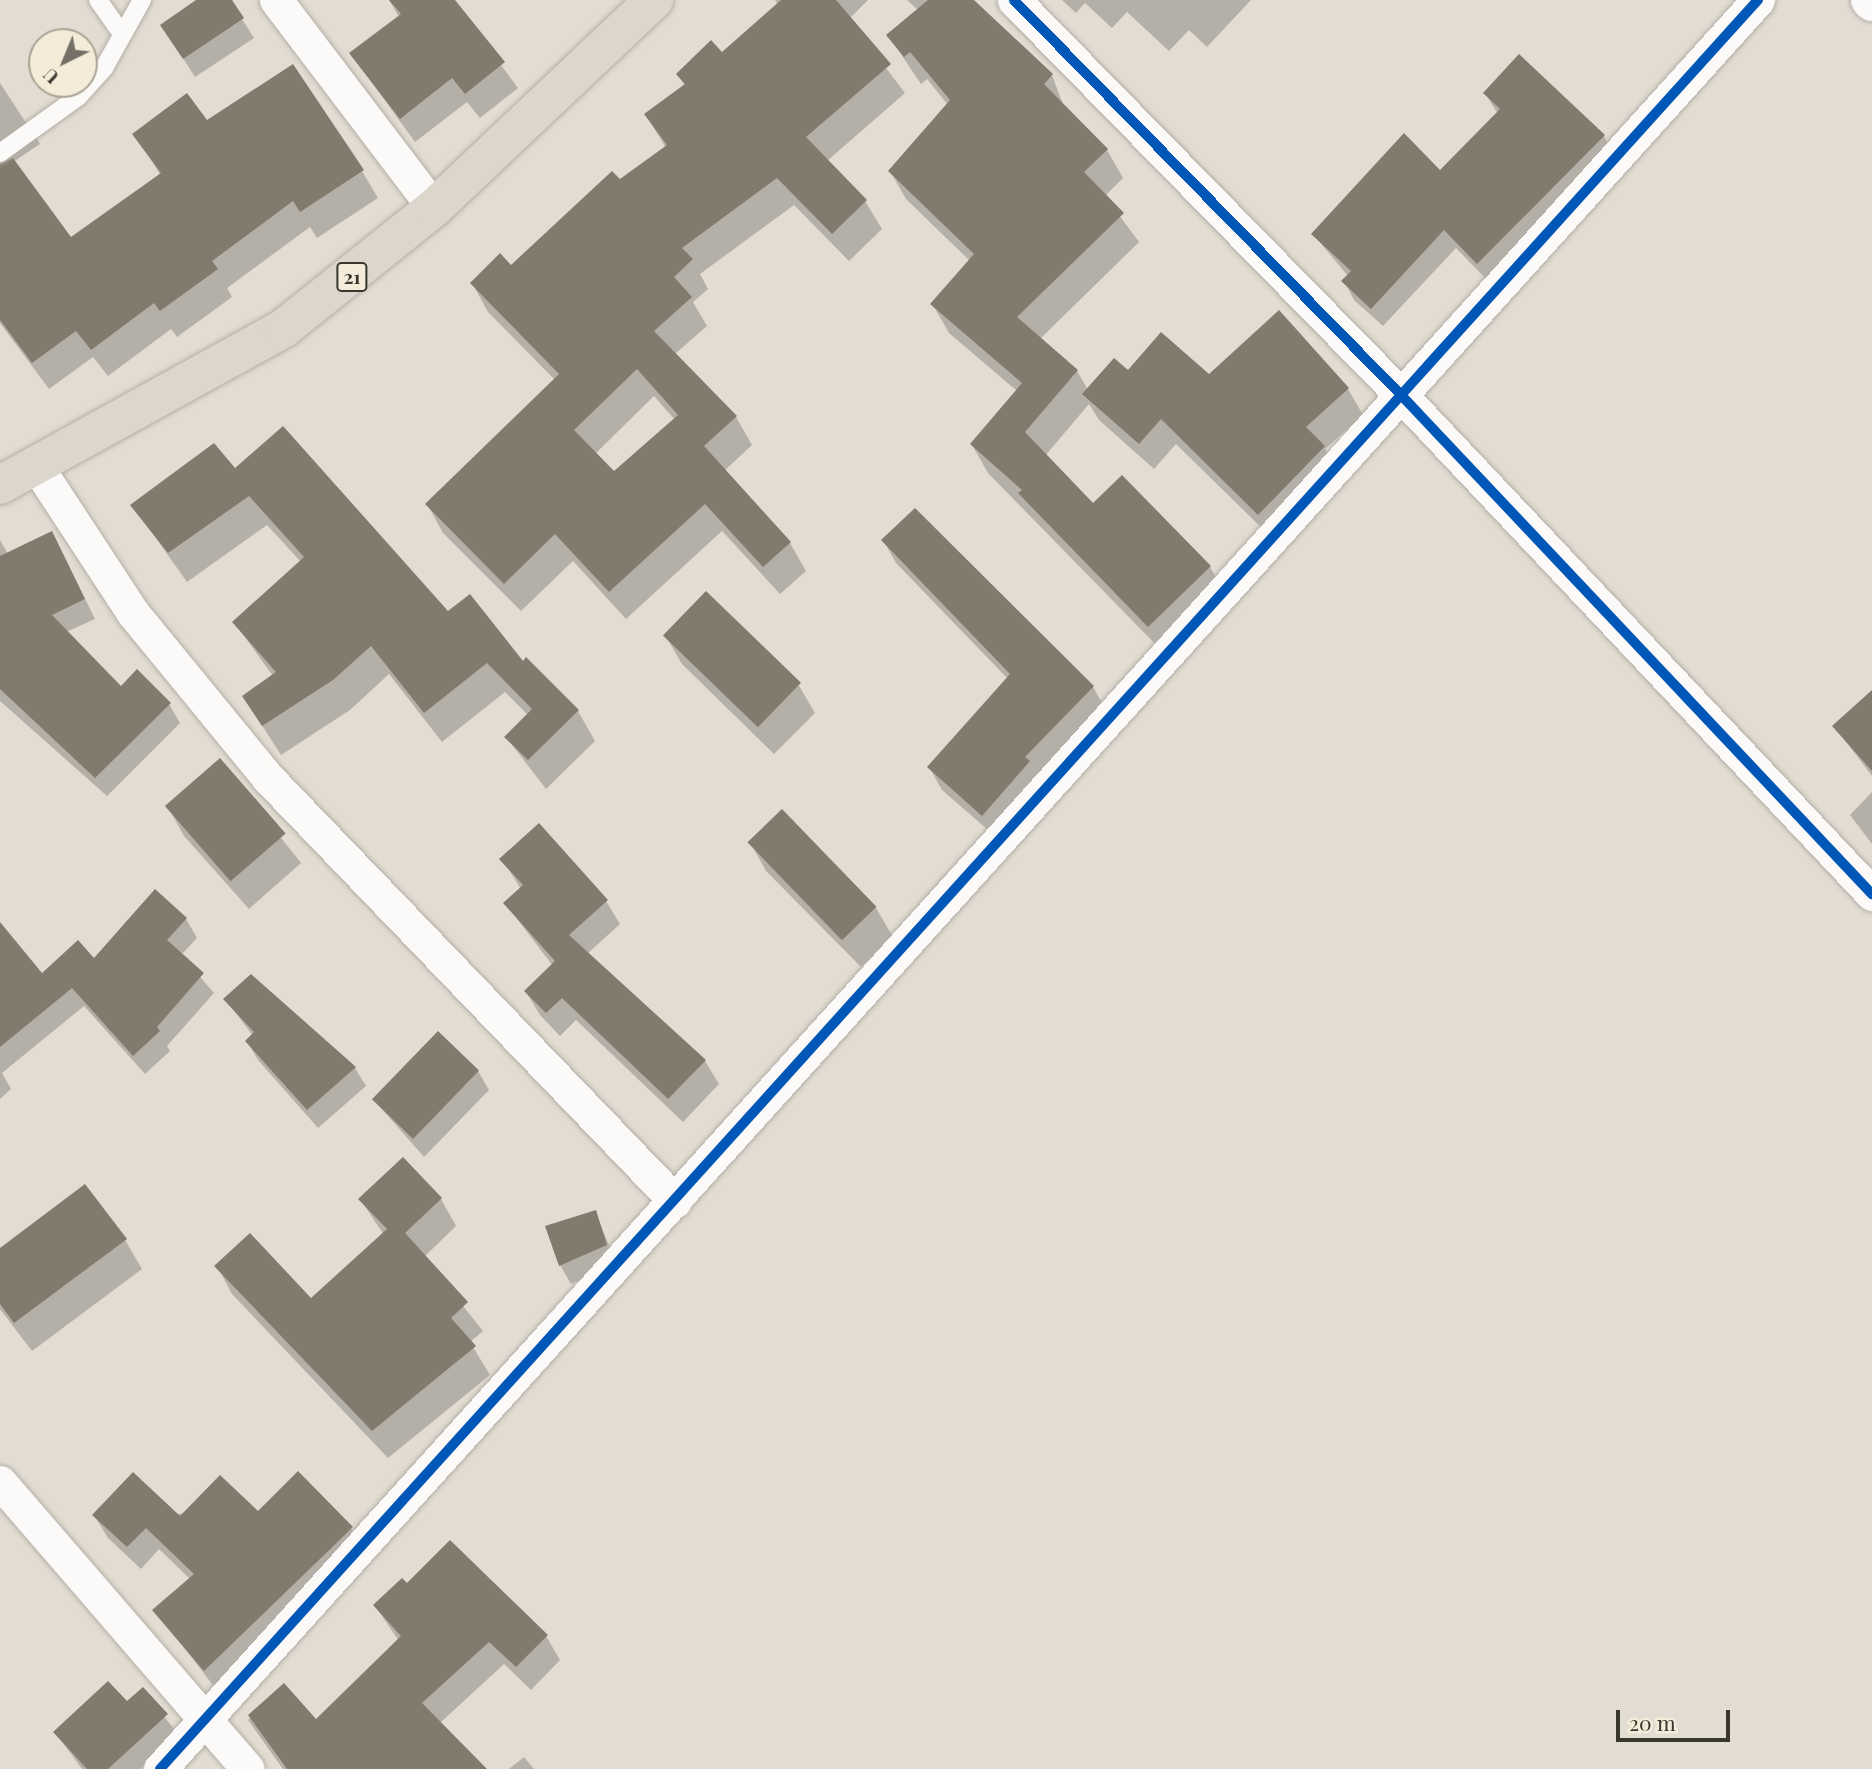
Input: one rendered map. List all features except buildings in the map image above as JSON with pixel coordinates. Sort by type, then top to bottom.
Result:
[{"type":"highway","name":"21","points":[[0,485],[38,468],[284,328],[434,208],[654,0]]},
{"type":"street","points":[[276,0],[434,208]]},
{"type":"street","points":[[1014,0],[1402,396],[1872,894]]},
{"type":"street","points":[[160,1769],[205,1723],[1758,0]]},
{"type":"street","points":[[38,468],[133,613],[268,778],[675,1201]]},
{"type":"street","points":[[0,1482],[247,1769]]},
{"type":"lane","points":[[98,0],[122,34]]},
{"type":"lane","points":[[0,153],[78,97],[142,0]]},
{"type":"cycle path","points":[[1014,0],[1402,396],[1872,894]]},
{"type":"cycle path","points":[[160,1769],[1758,0]]}]
